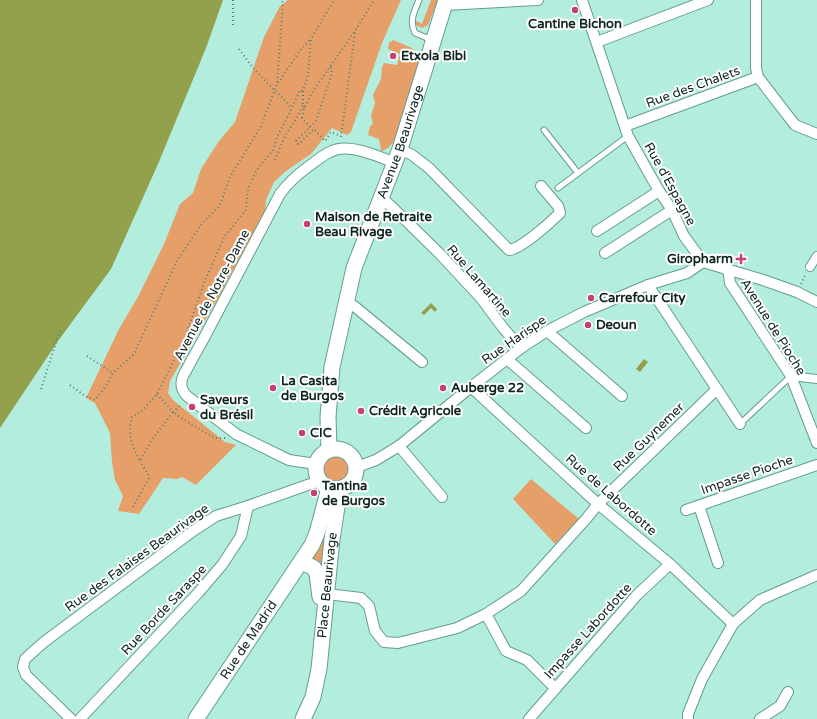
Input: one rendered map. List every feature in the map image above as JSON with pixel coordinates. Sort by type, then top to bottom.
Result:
[{"type":"main road","name":"Avenue Beaurivage","points":[[329,449],[328,417],[332,367],[354,268],[400,149],[446,3]]},
{"type":"main road","points":[[316,464],[321,455],[329,449],[340,448],[353,457],[356,467]]},
{"type":"main road","name":"Place Beaurivage","points":[[316,464],[317,476],[330,486],[337,507],[332,539],[322,638]]},
{"type":"main road","name":"Place Beaurivage","points":[[330,486],[351,482],[356,472],[356,467]]},
{"type":"main road","name":"Place Beaurivage","points":[[322,638],[317,574],[314,568],[302,562],[317,533],[330,486]]},
{"type":"main road","name":"Rue de Madrid","points":[[196,719],[292,573],[302,562]]},
{"type":"main road","points":[[303,719],[313,697],[319,669],[322,638]]},
{"type":"street","points":[[446,3],[538,0]]},
{"type":"street","name":"Rue d'Espagne","points":[[582,0],[626,131],[659,191],[672,210],[684,236],[703,262]]},
{"type":"street","points":[[597,42],[708,0]]},
{"type":"street","points":[[756,0],[756,68],[758,77]]},
{"type":"street","name":"Rue des Chalets","points":[[626,131],[758,77],[795,125],[817,134]]},
{"type":"street","name":"Avenue de Notre-Dame","points":[[316,464],[289,460],[231,431],[183,392],[181,381],[280,194],[290,182],[333,150],[341,148],[356,149],[395,163]]},
{"type":"street","points":[[400,149],[412,155],[429,168],[509,250],[514,249],[528,239],[560,213],[558,206],[541,186]]},
{"type":"street","points":[[597,231],[659,191]]},
{"type":"street","name":"Rue Lamartine","points":[[382,198],[439,253],[480,297],[504,329],[522,348]]},
{"type":"street","points":[[605,254],[672,210]]},
{"type":"street","points":[[810,267],[817,256]]},
{"type":"street","points":[[703,262],[797,292],[817,302]]},
{"type":"street","name":"Rue Harispe","points":[[356,467],[376,460],[400,446],[471,387],[547,331],[584,312],[648,285],[687,273],[703,262]]},
{"type":"street","name":"Avenue de Pioche","points":[[728,269],[730,283],[791,376],[817,443]]},
{"type":"street","points":[[648,285],[740,424]]},
{"type":"street","points":[[347,304],[354,306],[422,362]]},
{"type":"street","points":[[547,331],[622,396]]},
{"type":"street","points":[[507,359],[586,428]]},
{"type":"street","points":[[791,376],[817,380]]},
{"type":"street","name":"Rue de Labordotte","points":[[471,387],[598,504],[670,564],[733,624]]},
{"type":"street","name":"Rue Guynemer","points":[[327,594],[361,598],[369,606],[375,631],[384,642],[398,643],[457,628],[486,614],[521,591],[598,504],[717,389]]},
{"type":"street","points":[[400,446],[442,497]]},
{"type":"street","name":"Impasse Pioche","points":[[686,510],[817,465]]},
{"type":"street","name":"Rue des Falaises Beaurivage","points":[[71,719],[26,675],[23,668],[25,659],[56,633],[193,531],[216,516],[248,506],[330,486]]},
{"type":"street","name":"Rue Borde Saraspe","points":[[80,719],[198,593],[222,565],[241,536],[248,506]]},
{"type":"street","points":[[699,506],[718,564]]},
{"type":"street","name":"Impasse Labordotte","points":[[529,719],[637,595],[670,564]]},
{"type":"street","points":[[688,719],[688,714],[702,679],[733,624],[760,600],[817,575]]},
{"type":"street","points":[[486,614],[506,651],[527,660],[555,688]]},
{"type":"street","points":[[760,719],[780,706],[788,692]]},
{"type":"lane","points":[[419,0],[412,17],[412,26],[415,33],[433,41]]},
{"type":"lane","points":[[544,130],[578,173]]},
{"type":"lane","points":[[558,188],[578,173],[626,131]]},
{"type":"lane","points":[[740,424],[791,376]]},
{"type":"path","points":[[232,25],[233,0]]},
{"type":"path","points":[[70,385],[85,396],[95,400],[106,386],[113,373],[134,354],[177,262],[200,226],[220,205],[230,177],[261,126],[275,91],[277,84],[283,3],[281,0]]},
{"type":"path","points":[[277,84],[301,49],[311,39],[334,0]]},
{"type":"path","points":[[310,127],[302,118],[304,108],[313,91],[355,31],[374,0]]},
{"type":"path","points":[[331,66],[332,73],[316,121],[296,141],[298,144],[314,129],[325,141],[331,132],[341,136],[355,31]]},
{"type":"path","points":[[304,108],[303,91],[308,75],[311,39]]},
{"type":"path","points":[[239,49],[253,68],[292,108]]},
{"type":"path","points":[[133,507],[149,478],[132,445],[129,428],[132,417],[142,411],[157,394],[182,343],[204,282],[224,237],[246,210],[248,189],[256,171],[273,150],[277,137],[300,90],[303,91]]},
{"type":"path","points":[[275,160],[285,136],[298,116],[303,104]]},
{"type":"path","points":[[797,292],[810,267]]},
{"type":"path","points":[[41,390],[60,330]]},
{"type":"path","points":[[87,356],[113,373]]},
{"type":"path","points":[[157,394],[173,412],[215,438],[225,438],[231,431]]},
{"type":"path","points":[[140,461],[152,441],[173,412]]},
{"type":"shaded area","points":[[0,0],[223,0],[206,48],[158,164],[111,269],[58,341],[0,428]]},
{"type":"shaded area","points":[[288,0],[401,0],[382,43],[351,132],[347,135],[332,128],[311,154],[286,171],[274,182],[266,200],[265,214],[170,381],[168,393],[173,400],[225,442],[236,445],[196,485],[182,477],[177,479],[163,478],[139,514],[118,511],[123,496],[115,480],[110,433],[95,403],[86,398],[119,329],[139,295],[164,244],[180,204],[193,193],[201,169],[219,141],[235,122],[264,37],[280,6]]},
{"type":"shaded area","points":[[431,0],[438,0],[428,25],[422,28],[416,25],[416,21],[422,24]]},
{"type":"shaded area","points":[[393,40],[412,48],[418,55],[419,63],[398,137],[388,148],[382,151],[379,139],[368,135],[370,126],[373,124],[371,115],[375,103],[373,95],[381,79],[382,67],[384,63],[397,65],[400,54],[388,49],[389,43]]},
{"type":"shaded area","points":[[431,303],[437,309],[435,312],[431,308],[424,315],[421,313]]},
{"type":"shaded area","points":[[644,359],[648,362],[640,372],[636,369]]},
{"type":"shaded area","points":[[336,454],[342,455],[350,463],[350,475],[342,483],[336,484],[330,483],[322,475],[321,469],[322,463],[330,455]]},
{"type":"shaded area","points":[[531,479],[579,519],[555,544],[513,499]]},
{"type":"shaded area","points":[[331,506],[324,576],[311,561]]},
{"type":"place","name":"Cantine Bichon","points":[[575,10]]},
{"type":"place","name":"Etxola Bibi","points":[[393,56]]},
{"type":"place","name":"Maison de Retraite Beau Rivage","points":[[307,224]]},
{"type":"place","name":"Giropharm","points":[[741,259]]},
{"type":"place","name":"Carrefour City","points":[[591,298]]},
{"type":"place","name":"Deoun","points":[[588,325]]},
{"type":"place","name":"La Casita de Burgos","points":[[273,388]]},
{"type":"place","name":"Auberge 22","points":[[443,388]]},
{"type":"place","name":"Saveurs du Brésil","points":[[192,407]]},
{"type":"place","name":"Crédit Agricole","points":[[361,411]]},
{"type":"place","name":"CIC","points":[[302,433]]},
{"type":"place","name":"Tantina de Burgos","points":[[314,493]]}]
